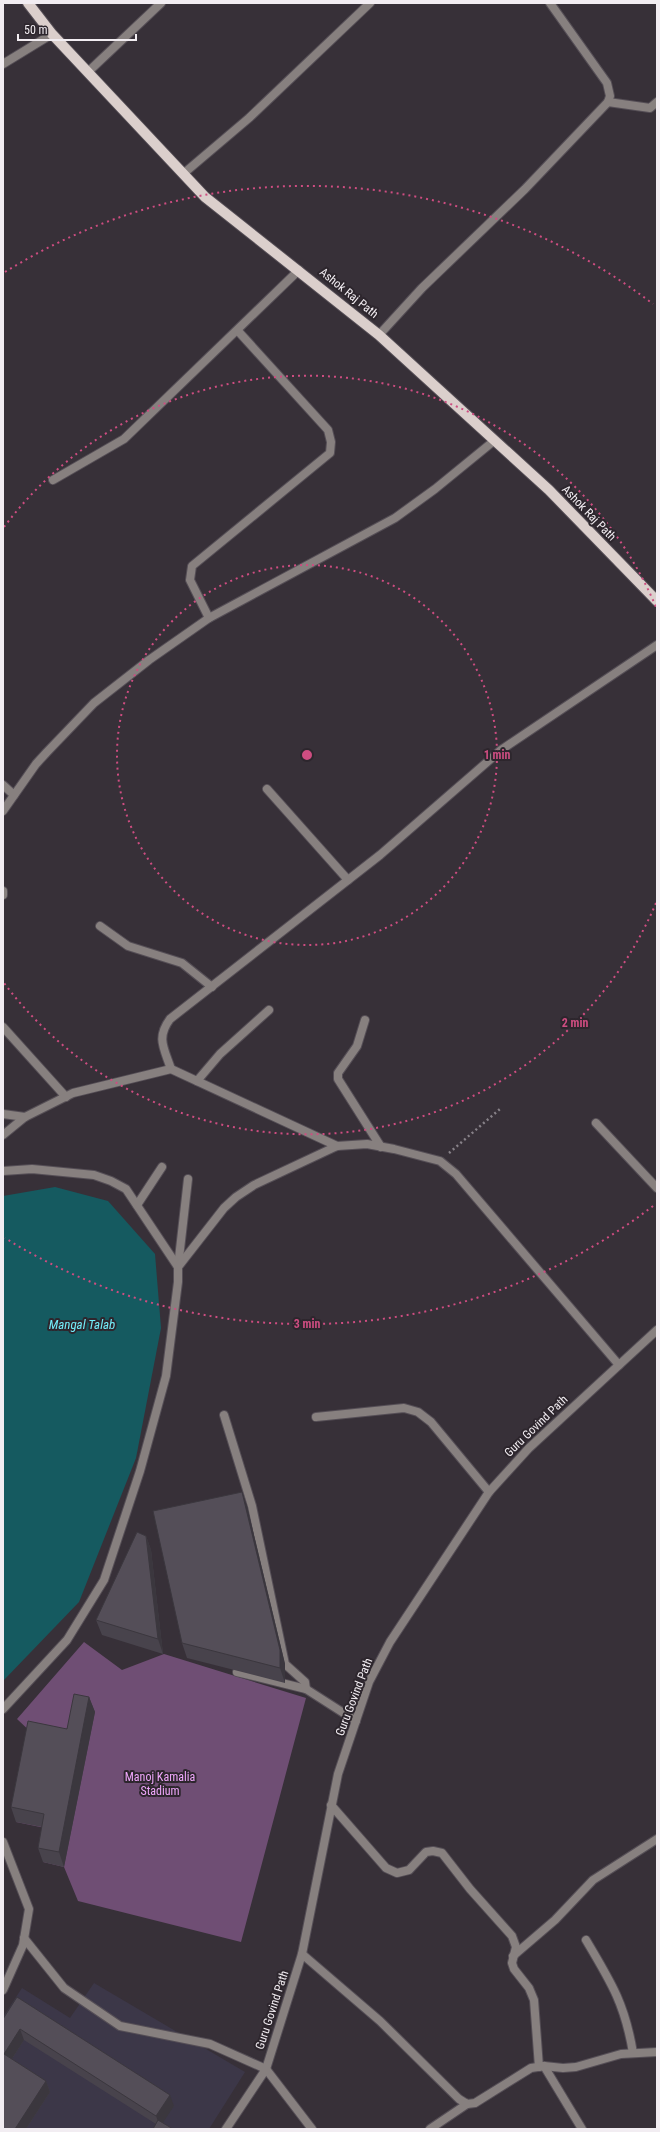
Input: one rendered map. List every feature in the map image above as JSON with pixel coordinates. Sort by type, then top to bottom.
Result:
[{"type":"main road","name":"Ashok Raj Path","points":[[28,3],[52,34],[89,71],[205,197],[300,270],[379,335],[549,490],[656,598]]},
{"type":"street","points":[[89,71],[161,3]]},
{"type":"street","points":[[183,174],[249,118],[370,3]]},
{"type":"street","points":[[379,335],[422,288],[530,183],[608,102],[610,96],[607,83],[550,3]]},
{"type":"street","points":[[3,64],[52,34]]},
{"type":"street","points":[[608,102],[650,108],[657,102]]},
{"type":"street","points":[[53,480],[124,439],[300,270]]},
{"type":"street","points":[[209,618],[190,580],[192,566],[330,454],[331,442],[328,430],[238,331]]},
{"type":"street","points":[[3,812],[36,764],[94,703],[149,660],[209,618],[394,518],[435,489],[495,440]]},
{"type":"street","points":[[171,1069],[161,1039],[163,1029],[170,1019],[380,855],[501,750],[657,646]]},
{"type":"street","points":[[3,785],[14,795]]},
{"type":"street","points":[[267,789],[348,880]]},
{"type":"street","points":[[100,926],[128,946],[182,963],[212,987]]},
{"type":"street","points":[[197,1081],[220,1054],[269,1010]]},
{"type":"street","points":[[365,1020],[357,1046],[338,1073],[338,1079],[381,1147]]},
{"type":"street","points":[[3,1026],[66,1097]]},
{"type":"street","points":[[3,1135],[25,1117],[66,1097],[121,1080],[171,1069],[337,1146]]},
{"type":"street","points":[[3,1114],[25,1117]]},
{"type":"street","points":[[596,1123],[657,1188]]},
{"type":"street","points":[[178,1267],[224,1208],[236,1197],[254,1185],[337,1146],[367,1144],[381,1147],[440,1162],[456,1174],[619,1365]]},
{"type":"street","points":[[136,1205],[162,1168]]},
{"type":"street","points":[[3,1171],[32,1169],[94,1175],[111,1181],[126,1189],[178,1267]]},
{"type":"street","points":[[3,1709],[67,1640],[104,1580],[140,1471],[166,1376],[178,1282],[178,1267],[188,1179]]},
{"type":"street","name":"Guru Govind Path","points":[[226,2129],[266,2069],[302,1954],[338,1774],[370,1682],[390,1642],[489,1492],[529,1448],[657,1330]]},
{"type":"street","points":[[316,1417],[404,1408],[418,1412],[431,1422],[489,1492]]},
{"type":"street","points":[[224,1415],[252,1506],[285,1664],[305,1682],[306,1690]]},
{"type":"street","points":[[237,1672],[306,1690],[356,1721]]},
{"type":"street","points":[[332,1805],[386,1868],[398,1873],[409,1870],[426,1852],[433,1851],[442,1853],[470,1890],[512,1936],[516,1947],[513,1956],[514,1969],[529,1988],[534,2000],[541,2066],[582,2129]]},
{"type":"street","points":[[513,1956],[555,1920],[593,1880],[657,1839]]},
{"type":"street","points":[[3,1842],[28,1909],[23,1945],[3,1990]]},
{"type":"street","points":[[24,1938],[64,1988],[120,2026],[210,2044],[266,2069],[312,2129]]},
{"type":"street","points":[[586,1940],[612,1983],[623,2008],[633,2053]]},
{"type":"street","points":[[302,1954],[385,2026],[459,2099],[467,2104]]},
{"type":"street","points":[[430,2129],[467,2104],[475,2103],[521,2073],[541,2066],[563,2068],[576,2067],[621,2054],[657,2052]]},
{"type":"path","points":[[440,1162],[500,1109]]},
{"type":"shaded area","points":[[94,1983],[245,2072],[209,2129],[3,2129],[3,2017],[22,1988],[70,2018]]},
{"type":"green space","name":"Manoj Kamalia Stadium","points":[[84,1642],[122,1670],[164,1654],[306,1698],[241,1942],[78,1901],[64,1867],[43,1862],[50,1829],[16,1822],[34,1735],[17,1719]]},
{"type":"water","name":"Mangal Talab","points":[[55,1187],[108,1201],[155,1254],[161,1328],[136,1458],[79,1602],[3,1681],[3,1196]]},
{"type":"building","points":[[242,1492],[280,1650],[280,1668],[182,1643],[153,1511]]},
{"type":"building","points":[[137,1532],[146,1536],[158,1639],[96,1620]]},
{"type":"building","points":[[74,1694],[89,1697],[59,1852],[38,1848],[44,1814],[11,1807],[28,1721],[67,1729]]},
{"type":"building","points":[[17,1997],[170,2095],[156,2116],[20,2029],[4,2054],[46,2081],[15,2129],[3,2129],[3,2019]]},
{"type":"building","points":[[158,2120],[173,2129],[153,2129]]}]
